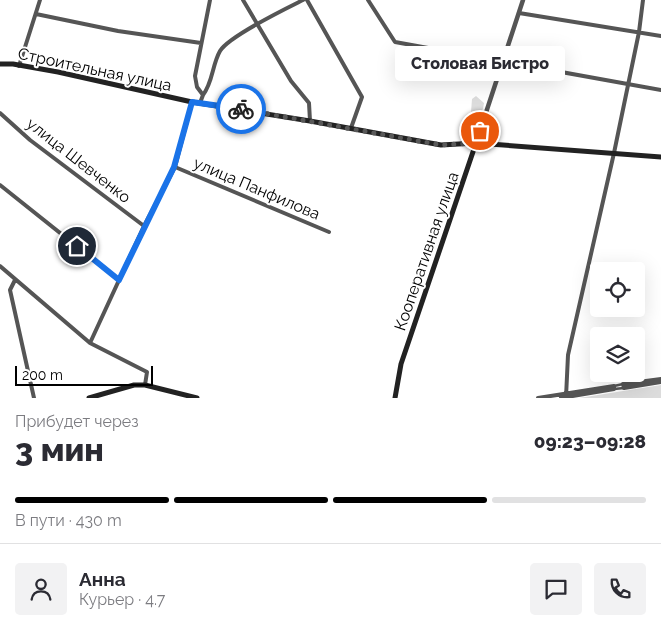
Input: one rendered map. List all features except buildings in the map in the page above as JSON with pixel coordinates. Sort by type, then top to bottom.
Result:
[{"type":"main road","name":"Строительная улица","points":[[0,64],[6,63],[58,72],[192,102],[441,145],[476,143],[661,157]]},
{"type":"main road","name":"Кооперативная улица","points":[[395,396],[401,364],[476,143]]},
{"type":"main road","points":[[89,398],[134,385],[145,385],[197,398]]},
{"type":"street","points":[[19,66],[40,0]]},
{"type":"street","points":[[203,95],[197,87],[195,76],[210,0]]},
{"type":"street","points":[[242,0],[291,81],[309,103],[310,121]]},
{"type":"street","points":[[200,103],[207,89],[220,50],[257,24],[302,0]]},
{"type":"street","points":[[307,0],[362,97],[351,128]]},
{"type":"street","points":[[368,0],[395,42],[661,90]]},
{"type":"street","name":"Кооперативная улица","points":[[476,143],[523,0]]},
{"type":"street","points":[[564,396],[568,355],[614,153],[639,32],[643,0]]},
{"type":"street","points":[[519,13],[661,36]]},
{"type":"street","points":[[36,14],[118,31],[201,43]]},
{"type":"street","points":[[90,343],[144,226],[174,167],[192,102]]},
{"type":"street","name":"улица Шевченко","points":[[0,113],[30,140],[144,226]]},
{"type":"street","name":"улица Панфилова","points":[[174,167],[329,232]]},
{"type":"street","points":[[0,184],[119,280]]},
{"type":"street","points":[[0,266],[90,343],[147,372],[145,385]]},
{"type":"street","points":[[15,280],[10,290],[34,398]]},
{"type":"street","points":[[538,398],[564,396],[661,381]]},
{"type":"shaded area","points":[[476,96],[484,103],[483,109],[479,114],[471,112],[472,99]]},
{"type":"shaded area","points":[[467,119],[478,121],[479,124],[469,137],[462,137],[460,134],[462,124]]},
{"type":"shaded area","points":[[661,385],[661,398],[579,398]]},
{"type":"way so far","points":[[241,109],[441,145],[476,143],[480,131]]},
{"type":"place","name":"Столовая Бистро","points":[[480,131]]},
{"type":"route","points":[[77,246],[119,280],[174,167],[192,102],[241,109]]}]
